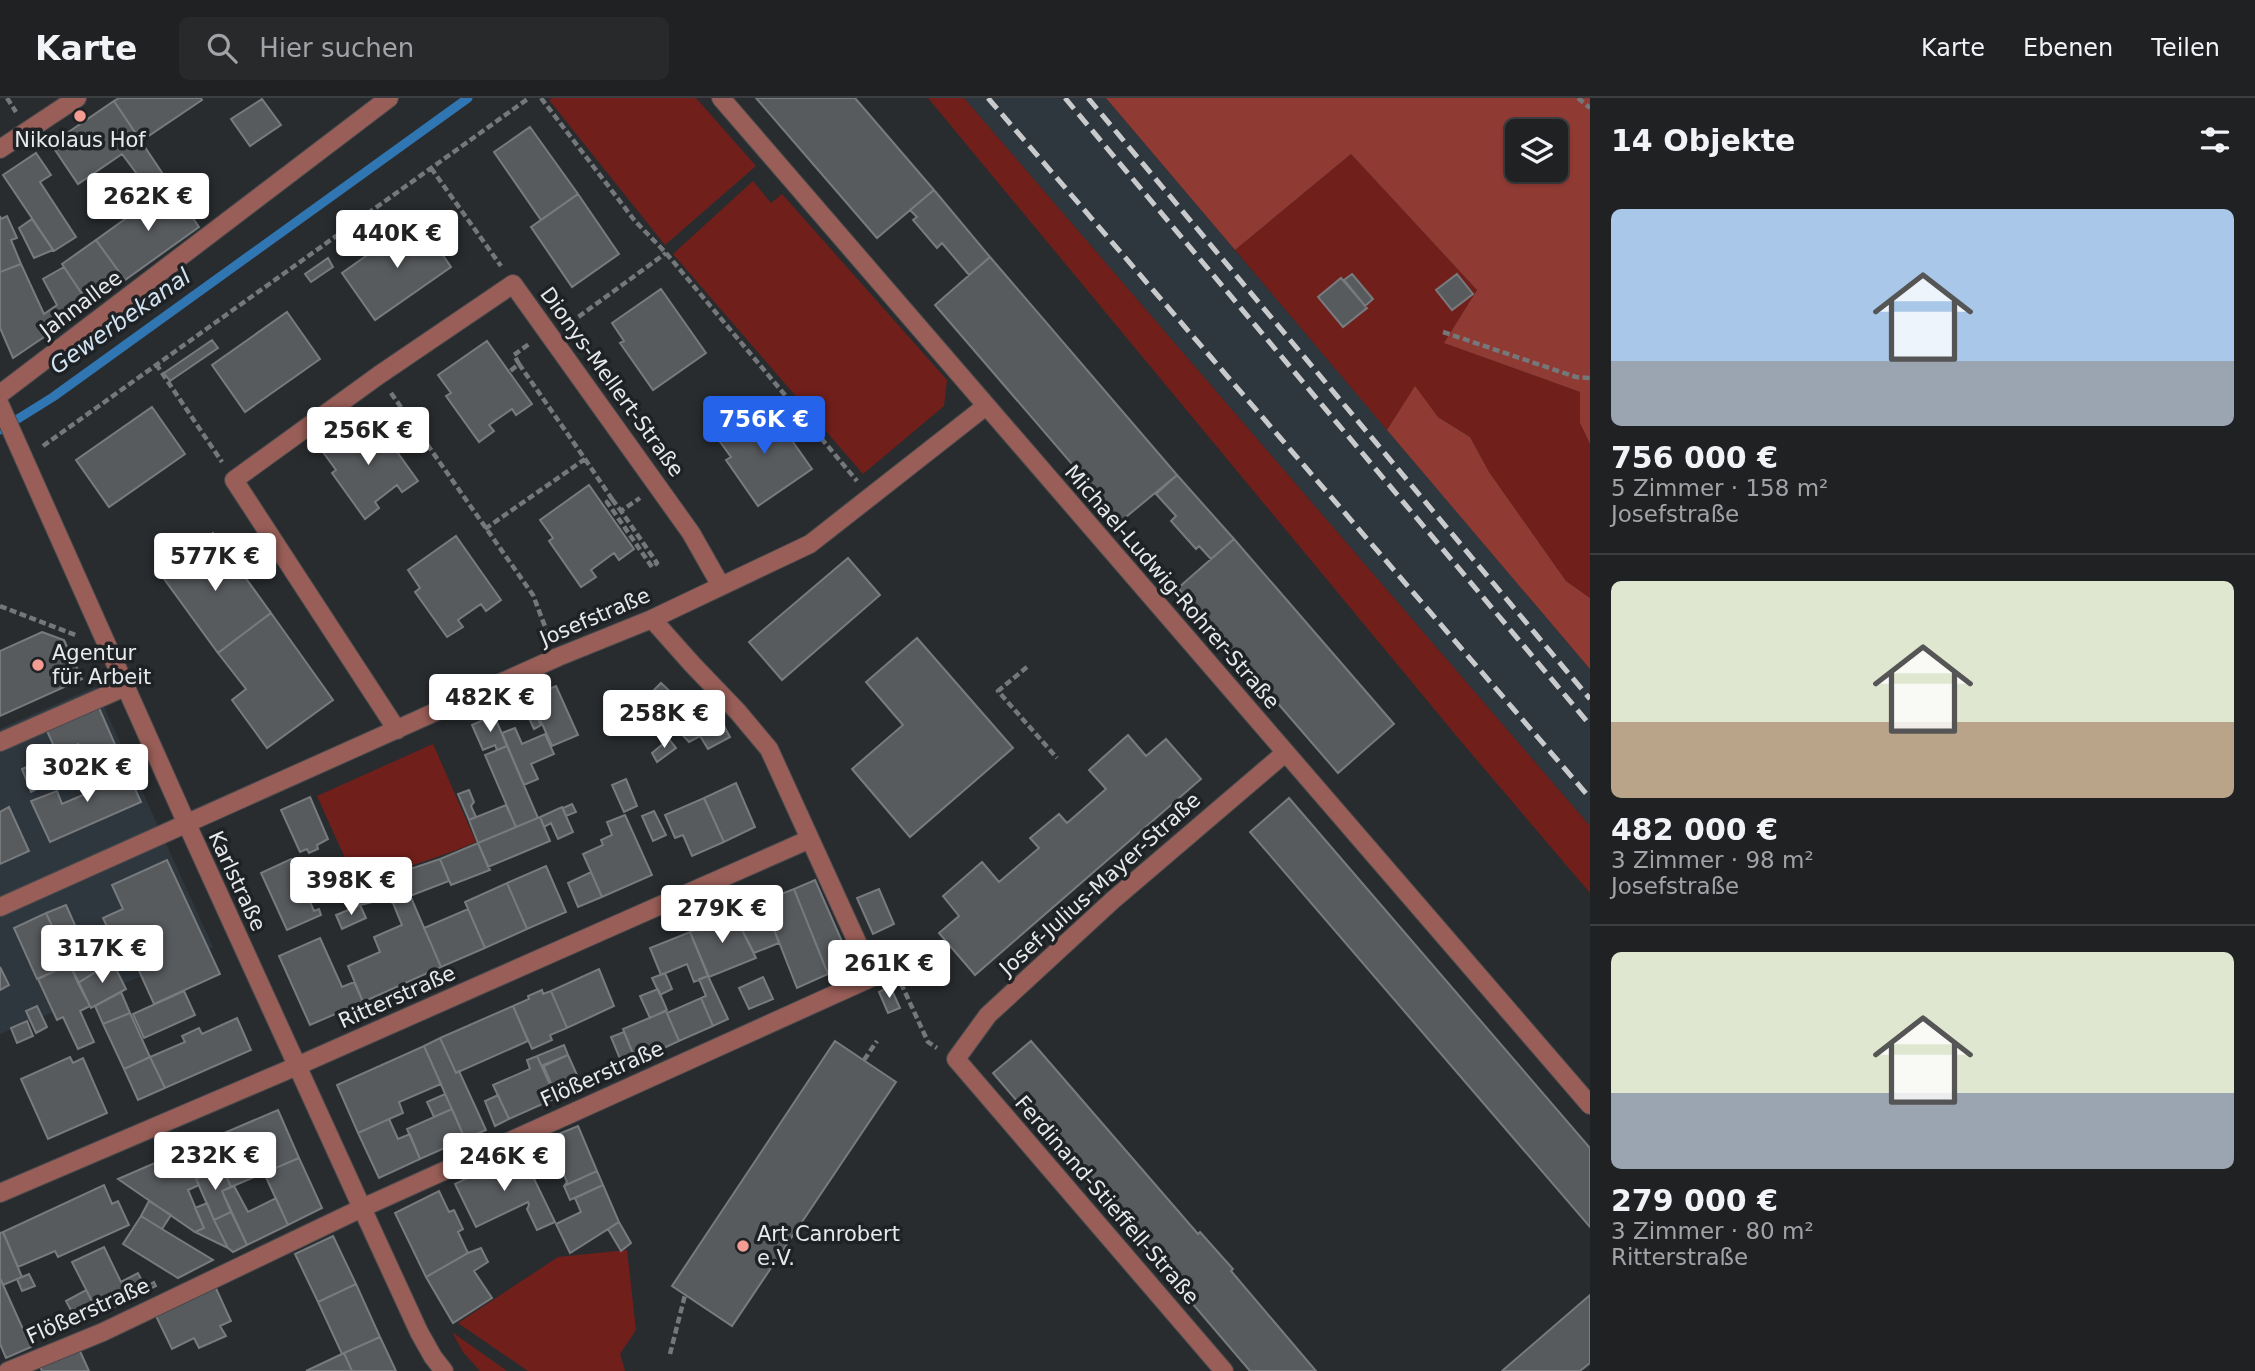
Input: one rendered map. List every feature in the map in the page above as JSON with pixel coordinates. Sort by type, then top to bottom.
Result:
[{"type":"street","points":[[0,149],[78,98]]},
{"type":"street","name":"Jahnallee","points":[[0,394],[389,98]]},
{"type":"street","name":"Michael-Ludwig-Rohrer-Straße","points":[[721,98],[1590,1105]]},
{"type":"street","name":"Dionys-Mellert-Straße","points":[[234,481],[379,375],[513,284],[658,485],[691,533],[721,586]]},
{"type":"street","name":"Karlstraße","points":[[0,405],[362,1208],[419,1332],[444,1371]]},
{"type":"street","name":"Josefstraße","points":[[0,906],[558,657],[653,619],[810,544],[986,406]]},
{"type":"street","points":[[234,481],[397,730]]},
{"type":"street","points":[[653,619],[769,749],[869,969]]},
{"type":"street","points":[[0,742],[125,687]]},
{"type":"street","name":"Josef-Julius-Mayer-Straße","points":[[956,1059],[988,1015],[1113,900],[1284,752]]},
{"type":"street","name":"Ritterstraße","points":[[0,1193],[297,1066],[810,839]]},
{"type":"street","name":"Flößerstraße","points":[[8,1371],[103,1332],[869,969]]},
{"type":"street","name":"Ferdinand-Stieffell-Straße","points":[[956,1059],[1224,1371]]},
{"type":"path","points":[[23,456],[529,98]]},
{"type":"path","points":[[541,98],[635,221],[666,253],[871,498]]},
{"type":"path","points":[[1578,98],[1590,108]]},
{"type":"path","points":[[431,168],[513,284]]},
{"type":"path","points":[[551,336],[666,253]]},
{"type":"path","points":[[1443,332],[1576,377],[1590,378]]},
{"type":"path","points":[[518,352],[514,355],[519,364],[657,563],[652,567],[616,520],[607,502],[612,499]]},
{"type":"path","points":[[156,364],[234,481]]},
{"type":"path","points":[[509,372],[519,364]]},
{"type":"path","points":[[379,375],[533,595],[541,619]]},
{"type":"path","points":[[485,529],[585,459]]},
{"type":"path","points":[[621,512],[658,485]]},
{"type":"path","points":[[0,606],[108,648]]},
{"type":"path","points":[[1027,667],[998,691],[1057,758]]},
{"type":"path","points":[[869,969],[891,973],[899,979],[928,1042],[956,1059]]},
{"type":"path","points":[[864,1060],[877,1041]]},
{"type":"path","points":[[670,1354],[685,1295]]},
{"type":"shaded area","points":[[696,98],[756,166],[665,245],[549,100]]},
{"type":"shaded area","points":[[928,98],[964,98],[1590,826],[1590,893],[1459,739]]},
{"type":"shaded area","points":[[964,98],[1106,98],[1590,669],[1590,826]]},
{"type":"shaded area","points":[[1106,98],[1590,98],[1590,444],[1580,423],[1580,392],[1444,343],[1477,290],[1351,154],[1235,250]]},
{"type":"shaded area","points":[[1351,154],[1477,290],[1445,343],[1580,392],[1580,423],[1590,444],[1590,598],[1566,581],[1489,472],[1470,437],[1438,417],[1415,387],[1387,430],[1235,250]]},
{"type":"shaded area","points":[[753,181],[771,203],[782,194],[947,380],[944,406],[863,474],[673,254]]},
{"type":"shaded area","points":[[1415,386],[1438,417],[1470,437],[1489,472],[1566,581],[1590,598],[1590,669],[1387,430]]},
{"type":"shaded area","points":[[95,687],[213,947],[0,1034],[0,729]]},
{"type":"shaded area","points":[[433,744],[476,842],[416,864],[355,880],[317,796]]},
{"type":"shaded area","points":[[627,1250],[636,1330],[620,1354],[625,1371],[528,1371],[458,1323],[558,1257]]},
{"type":"shaded area","points":[[452,1332],[507,1371],[480,1371],[463,1352]]},
{"type":"building","points":[[119,98],[202,100],[141,141],[114,101]]},
{"type":"building","points":[[756,98],[855,98],[934,190],[877,238]]},
{"type":"building","points":[[262,99],[281,125],[250,146],[231,119]]},
{"type":"building","points":[[114,101],[171,186],[155,198],[122,154],[78,184],[51,144]]},
{"type":"building","points":[[530,127],[578,194],[541,220],[494,152]]},
{"type":"building","points":[[36,153],[51,175],[40,182],[76,237],[54,251],[3,175]]},
{"type":"building","points":[[171,186],[199,227],[125,280],[96,240]]},
{"type":"building","points":[[934,190],[990,257],[969,275],[942,243],[937,248],[913,220],[917,217],[910,210]]},
{"type":"building","points":[[578,194],[619,254],[572,287],[531,227]]},
{"type":"building","points":[[0,216],[1,219],[7,216],[17,238],[11,240],[21,264],[0,272]]},
{"type":"building","points":[[32,219],[53,250],[34,258],[19,228]]},
{"type":"building","points":[[418,219],[451,267],[375,320],[342,273]]},
{"type":"building","points":[[96,240],[125,280],[90,306],[62,264]]},
{"type":"building","points":[[990,257],[1177,475],[1121,521],[935,305]]},
{"type":"building","points":[[328,258],[333,267],[311,282],[305,274]]},
{"type":"building","points":[[21,264],[44,314],[57,305],[43,279],[64,267],[90,306],[13,358],[0,328],[0,272]]},
{"type":"building","points":[[1352,274],[1373,299],[1365,306],[1344,280]]},
{"type":"building","points":[[1457,274],[1473,294],[1452,310],[1436,290]]},
{"type":"building","points":[[1341,278],[1367,308],[1343,327],[1318,297]]},
{"type":"building","points":[[661,289],[706,353],[653,390],[620,343],[624,341],[612,323]]},
{"type":"building","points":[[287,312],[320,359],[245,412],[212,365]]},
{"type":"building","points":[[212,340],[218,348],[170,381],[164,373]]},
{"type":"building","points":[[487,341],[532,404],[516,415],[512,409],[489,425],[494,431],[479,442],[446,396],[451,393],[438,375]]},
{"type":"building","points":[[767,405],[812,469],[758,506],[726,460],[731,457],[718,439]]},
{"type":"building","points":[[152,407],[185,454],[109,507],[76,460]]},
{"type":"building","points":[[372,417],[418,481],[402,492],[397,485],[375,502],[379,508],[365,519],[332,473],[336,470],[323,452]]},
{"type":"building","points":[[1177,475],[1234,539],[1211,559],[1199,546],[1196,549],[1171,521],[1176,516],[1156,494]]},
{"type":"building","points":[[589,485],[634,549],[619,560],[614,553],[591,570],[596,577],[581,587],[549,541],[553,538],[540,520]]},
{"type":"building","points":[[213,533],[271,613],[218,653],[159,572]]},
{"type":"building","points":[[456,536],[501,600],[486,611],[481,604],[458,620],[463,627],[447,637],[415,592],[420,588],[408,570]]},
{"type":"building","points":[[1234,539],[1394,724],[1338,773],[1178,588]]},
{"type":"building","points":[[848,558],[880,595],[782,680],[749,642]]},
{"type":"building","points":[[271,613],[333,700],[267,748],[232,700],[246,689],[218,653]]},
{"type":"building","name":"Agentur für Arbeit","points":[[42,632],[64,640],[82,679],[0,716],[0,651]]},
{"type":"building","points":[[917,638],[1013,748],[910,837],[852,769],[903,725],[866,682]]},
{"type":"building","points":[[661,683],[688,708],[668,728],[653,722],[657,718],[641,703]]},
{"type":"building","points":[[556,686],[578,735],[552,746],[530,697]]},
{"type":"building","points":[[696,699],[723,724],[689,742],[672,724]]},
{"type":"building","points":[[99,708],[124,765],[86,782],[76,761],[84,758],[78,744],[57,753],[47,731]]},
{"type":"building","points":[[535,713],[541,725],[534,729],[528,716]]},
{"type":"building","points":[[494,715],[507,746],[497,750],[495,745],[483,750],[472,725]]},
{"type":"building","points":[[723,724],[730,737],[708,749],[700,736]]},
{"type":"building","points":[[515,728],[522,744],[545,734],[554,754],[531,764],[538,779],[524,785],[502,733]]},
{"type":"building","points":[[1128,735],[1146,756],[1166,739],[1201,779],[975,975],[939,933],[959,916],[943,896],[982,862],[999,882],[1039,848],[1030,838],[1059,814],[1067,823],[1106,789],[1089,770]]},
{"type":"building","points":[[669,739],[676,748],[657,762],[652,753]]},
{"type":"building","points":[[507,746],[538,818],[516,827],[485,755]]},
{"type":"building","points":[[56,754],[66,775],[31,792],[22,769]]},
{"type":"building","points":[[124,765],[141,802],[50,842],[31,801],[57,791],[62,804],[90,792],[86,782]]},
{"type":"building","points":[[626,779],[637,806],[624,812],[612,785]]},
{"type":"building","points":[[736,783],[755,827],[724,842],[704,798]]},
{"type":"building","points":[[469,790],[476,817],[469,820],[458,794]]},
{"type":"building","points":[[310,797],[328,839],[317,845],[318,849],[309,853],[307,849],[300,852],[281,810]]},
{"type":"building","points":[[704,798],[724,842],[692,856],[683,835],[675,838],[665,815]]},
{"type":"building","points":[[1289,798],[1590,1148],[1590,1227],[1250,832]]},
{"type":"building","points":[[572,804],[576,812],[566,816],[563,808]]},
{"type":"building","points":[[506,805],[516,827],[478,843],[469,820]]},
{"type":"building","points":[[9,807],[29,851],[0,864],[0,812]]},
{"type":"building","points":[[562,807],[573,832],[558,839],[551,823],[544,827],[540,817]]},
{"type":"building","points":[[654,811],[666,835],[653,841],[642,816]]},
{"type":"building","points":[[625,815],[652,875],[602,897],[583,854],[603,845],[601,840],[612,835],[607,822]]},
{"type":"building","points":[[540,817],[550,841],[488,867],[478,843]]},
{"type":"building","points":[[478,843],[490,870],[451,885],[440,859]]},
{"type":"building","points":[[291,859],[314,911],[319,909],[321,915],[287,930],[261,873]]},
{"type":"building","points":[[440,859],[449,881],[410,896],[401,872]]},
{"type":"building","points":[[167,860],[220,974],[154,1004],[131,953],[121,957],[103,918],[123,909],[112,885]]},
{"type":"building","points":[[546,866],[566,912],[527,929],[507,883]]},
{"type":"building","points":[[401,872],[409,893],[360,905],[349,883]]},
{"type":"building","points":[[591,872],[602,897],[578,907],[568,883]]},
{"type":"building","points":[[815,880],[851,962],[828,974],[794,889]]},
{"type":"building","points":[[507,883],[527,929],[485,948],[465,902]]},
{"type":"building","points":[[794,889],[828,974],[797,988],[763,901]]},
{"type":"building","points":[[879,889],[894,924],[873,934],[857,898]]},
{"type":"building","points":[[409,893],[441,967],[363,1002],[348,966],[380,952],[374,937],[402,925],[393,903],[384,899]]},
{"type":"building","points":[[763,901],[779,943],[754,953],[734,914]]},
{"type":"building","points":[[66,905],[83,943],[64,952],[46,913]]},
{"type":"building","points":[[360,905],[366,918],[342,929],[336,915]]},
{"type":"building","points":[[468,909],[485,948],[441,967],[424,928]]},
{"type":"building","points":[[46,913],[70,964],[37,979],[14,928]]},
{"type":"building","points":[[734,914],[756,958],[709,977],[690,932]]},
{"type":"building","points":[[690,932],[708,976],[694,982],[687,964],[661,975],[650,948]]},
{"type":"building","points":[[320,938],[342,987],[354,982],[363,1002],[310,1025],[279,956]]},
{"type":"building","points":[[90,940],[102,968],[78,983],[64,952]]},
{"type":"building","points":[[112,961],[126,989],[91,1008],[78,983]]},
{"type":"building","points":[[70,964],[90,1006],[80,1011],[94,1042],[78,1049],[63,1017],[57,1020],[38,979]]},
{"type":"building","points":[[0,967],[9,985],[0,990]]},
{"type":"building","points":[[599,969],[614,1006],[567,1028],[551,991]]},
{"type":"building","points":[[665,973],[672,989],[660,995],[652,978]]},
{"type":"building","points":[[708,976],[728,1019],[713,1026],[701,998],[706,996],[699,979]]},
{"type":"building","points":[[763,977],[773,999],[749,1009],[739,988]]},
{"type":"building","points":[[890,986],[900,1008],[888,1013],[879,992]]},
{"type":"building","points":[[658,989],[667,1010],[650,1018],[640,996]]},
{"type":"building","points":[[542,990],[543,994],[551,991],[567,1028],[550,1035],[552,1040],[532,1049],[513,1006]]},
{"type":"building","points":[[184,991],[195,1015],[144,1038],[133,1014]]},
{"type":"building","points":[[121,992],[130,1013],[103,1024],[95,1006]]},
{"type":"building","points":[[701,998],[713,1026],[679,1041],[667,1013]]},
{"type":"building","points":[[37,1006],[47,1027],[36,1033],[26,1011]]},
{"type":"building","points":[[513,1006],[528,1041],[456,1073],[440,1038]]},
{"type":"building","points":[[666,1011],[679,1041],[636,1061],[623,1029]]},
{"type":"building","points":[[130,1013],[150,1057],[124,1069],[103,1024]]},
{"type":"building","points":[[237,1018],[251,1050],[165,1088],[150,1057],[185,1042],[182,1036],[199,1028],[202,1034]]},
{"type":"building","points":[[27,1021],[33,1036],[17,1043],[11,1028]]},
{"type":"building","points":[[624,1032],[636,1061],[623,1066],[611,1037]]},
{"type":"building","points":[[440,1038],[456,1073],[459,1071],[486,1130],[465,1139],[424,1046]]},
{"type":"building","points":[[835,1041],[896,1082],[732,1326],[672,1286]]},
{"type":"building","points":[[1031,1041],[1198,1234],[1200,1232],[1233,1269],[1231,1271],[1316,1371],[1250,1371],[1192,1303],[1191,1305],[993,1073]]},
{"type":"building","points":[[564,1045],[568,1055],[542,1067],[537,1056]]},
{"type":"building","points":[[424,1046],[441,1084],[399,1102],[403,1113],[358,1133],[337,1085]]},
{"type":"building","points":[[568,1055],[582,1086],[557,1097],[543,1065]]},
{"type":"building","points":[[537,1056],[556,1098],[509,1119],[493,1085],[530,1069],[527,1060]]},
{"type":"building","points":[[70,1057],[73,1063],[83,1058],[107,1113],[48,1139],[21,1079]]},
{"type":"building","points":[[150,1057],[165,1088],[138,1100],[124,1069]]},
{"type":"building","points":[[445,1094],[452,1109],[434,1117],[427,1102]]},
{"type":"building","points":[[498,1095],[509,1119],[495,1126],[485,1101]]},
{"type":"building","points":[[452,1109],[465,1139],[420,1159],[407,1129]]},
{"type":"building","points":[[278,1110],[299,1158],[231,1187],[210,1139]]},
{"type":"building","points":[[389,1119],[398,1139],[410,1134],[420,1159],[379,1178],[358,1133]]},
{"type":"building","points":[[578,1126],[597,1171],[564,1186],[567,1182],[549,1138]]},
{"type":"building","points":[[210,1139],[222,1167],[196,1179],[199,1185],[188,1190],[204,1228],[195,1232],[118,1179]]},
{"type":"building","points":[[521,1152],[555,1222],[537,1230],[527,1209],[528,1202],[476,1227],[455,1184]]},
{"type":"building","points":[[299,1158],[322,1208],[288,1225],[264,1173]]},
{"type":"building","points":[[222,1167],[231,1187],[222,1191],[231,1212],[214,1220],[196,1179]]},
{"type":"building","points":[[597,1171],[603,1185],[570,1200],[564,1186]]},
{"type":"building","points":[[104,1185],[112,1204],[118,1201],[129,1225],[58,1257],[55,1251],[18,1267],[3,1232]]},
{"type":"building","points":[[603,1185],[619,1222],[570,1253],[556,1224],[581,1212],[575,1198]]},
{"type":"building","points":[[234,1186],[248,1212],[276,1198],[288,1225],[247,1245],[222,1191]]},
{"type":"building","points":[[439,1191],[449,1212],[454,1210],[463,1229],[458,1232],[468,1253],[426,1277],[395,1213]]},
{"type":"building","points":[[149,1201],[171,1215],[162,1229],[141,1216]]},
{"type":"building","points":[[207,1203],[228,1248],[195,1232],[204,1228],[195,1208]]},
{"type":"building","points":[[231,1212],[247,1245],[233,1252],[228,1248],[214,1220]]},
{"type":"building","points":[[141,1216],[213,1260],[178,1278],[173,1275],[123,1244]]},
{"type":"building","points":[[619,1222],[631,1243],[621,1251],[608,1229]]},
{"type":"building","points":[[3,1232],[22,1277],[3,1285],[0,1278],[0,1233]]},
{"type":"building","points":[[333,1236],[356,1284],[318,1302],[295,1254]]},
{"type":"building","points":[[104,1247],[121,1282],[138,1273],[145,1287],[154,1282],[156,1286],[99,1315],[72,1262]]},
{"type":"building","points":[[481,1248],[488,1262],[474,1271],[492,1298],[453,1323],[426,1277]]},
{"type":"building","points":[[29,1274],[35,1286],[22,1291],[17,1279]]},
{"type":"building","points":[[0,1278],[31,1347],[6,1358],[0,1344]]},
{"type":"building","points":[[214,1284],[231,1321],[220,1326],[226,1336],[199,1348],[194,1338],[172,1349],[155,1314]]},
{"type":"building","points":[[356,1284],[380,1337],[342,1354],[318,1302]]},
{"type":"building","points":[[86,1290],[95,1307],[75,1318],[66,1301]]},
{"type":"building","points":[[1590,1295],[1590,1363],[1580,1371],[1502,1371]]},
{"type":"building","points":[[380,1337],[396,1371],[352,1371],[344,1353]]},
{"type":"building","points":[[79,1349],[89,1371],[42,1371],[40,1367]]},
{"type":"building","points":[[344,1353],[352,1371],[306,1371],[342,1354]]},
{"type":"waterway","name":"Gewerbekanal","points":[[0,430],[53,397],[468,98]]},
{"type":"railway","points":[[988,98],[1590,798]]},
{"type":"railway","points":[[1065,98],[1590,725]]},
{"type":"railway","points":[[1088,98],[1590,699]]},
{"type":"place","name":"Nikolaus Hof","points":[[80,116]]},
{"type":"place","name":"Agentur für Arbeit","points":[[38,665]]},
{"type":"place","name":"Art Canrobert e.V.","points":[[743,1246]]}]
